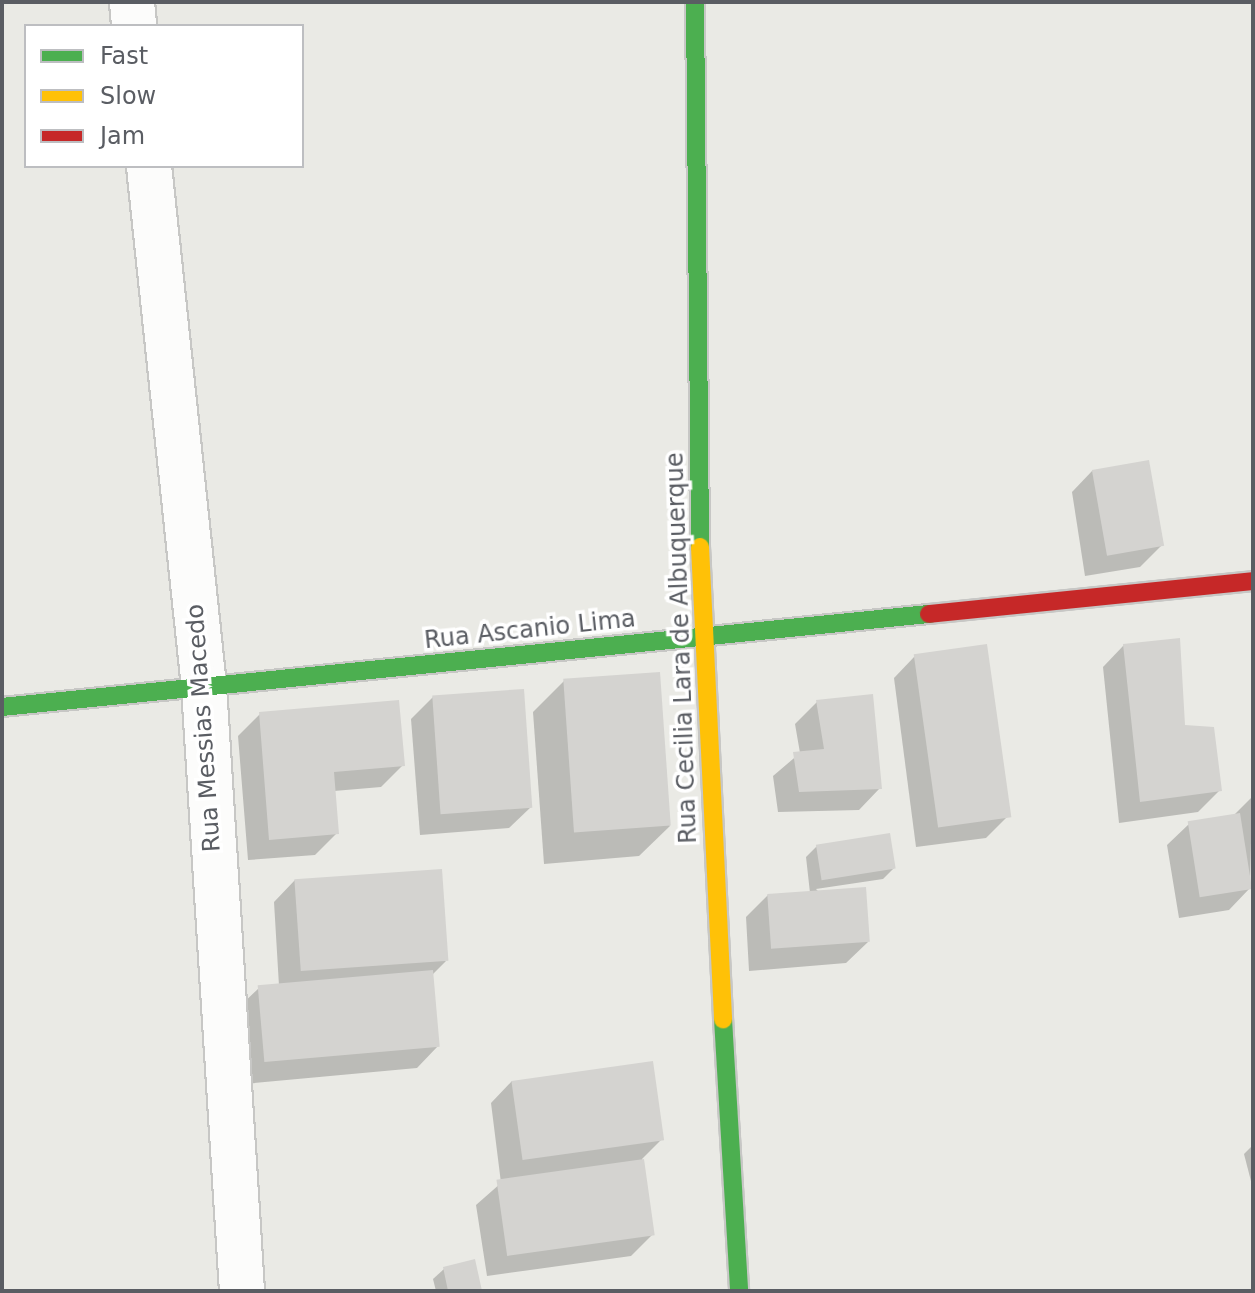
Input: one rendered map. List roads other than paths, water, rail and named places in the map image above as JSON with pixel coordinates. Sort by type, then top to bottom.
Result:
[{"type":"street","points":[[132,2],[134,24]]},
{"type":"street","name":"Rua Cecilia Lara de Albuquerque","points":[[695,2],[701,637],[739,1291]]},
{"type":"street","name":"Rua Messias Macedo","points":[[149,168],[204,687],[242,1291]]},
{"type":"street","name":"Rua Ascanio Lima","points":[[2,707],[1253,581]]}]
